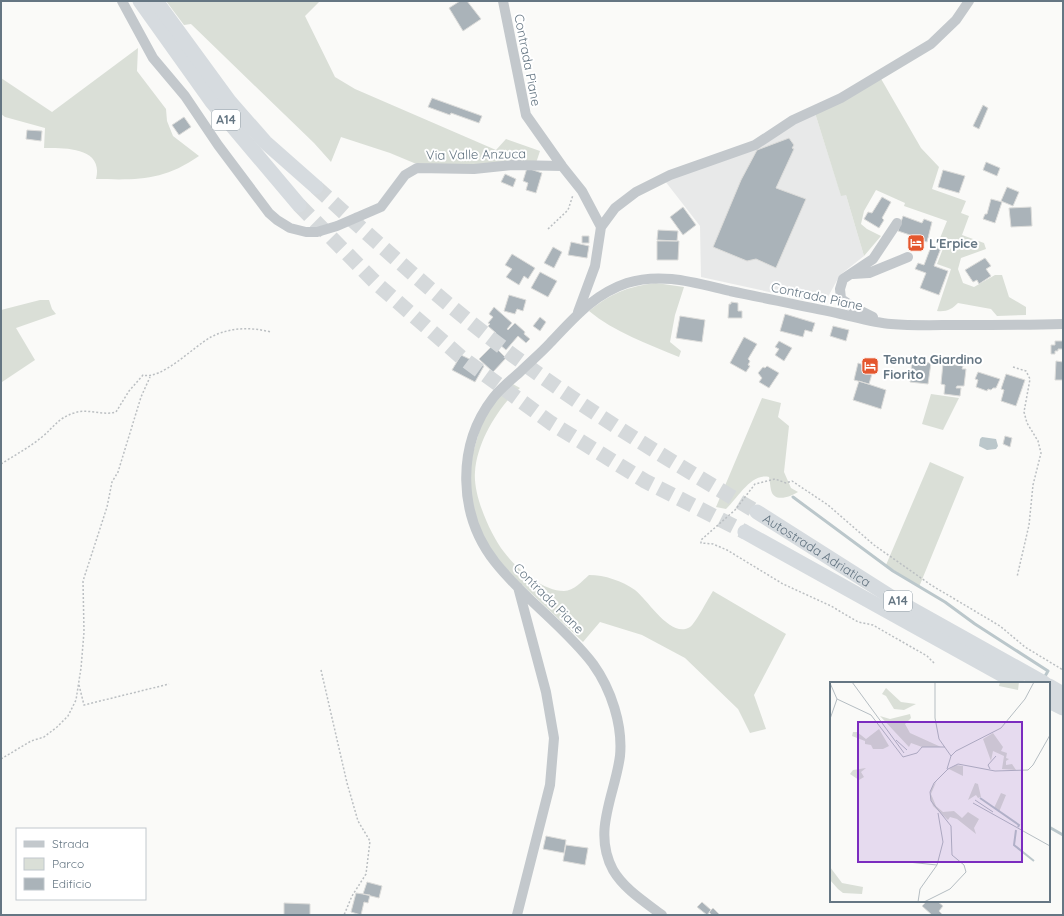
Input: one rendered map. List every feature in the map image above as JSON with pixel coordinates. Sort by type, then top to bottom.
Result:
[{"type":"highway","name":"A14","points":[[140,1],[167,27],[265,142],[316,187]]},
{"type":"highway","name":"A14","points":[[156,1],[167,27],[212,102],[299,205]]},
{"type":"highway","name":"Autostrada Adriatica","points":[[757,512],[899,602],[1042,682]]},
{"type":"highway","name":"Autostrada Adriatica","points":[[744,532],[1015,682]]},
{"type":"highway","points":[[1050,687],[1063,694]]},
{"type":"highway","points":[[1050,701],[1063,708]]},
{"type":"street","name":"Via Valle Anzuca","points":[[122,1],[153,58],[185,96],[218,145],[269,213],[290,228],[306,232],[326,230],[381,207],[405,175],[417,168],[474,169],[512,165],[562,166]]},
{"type":"street","name":"Contrada Piane","points":[[503,1],[526,115],[562,166],[579,187],[601,227],[596,266],[578,314]]},
{"type":"street","points":[[601,227],[615,208],[636,192],[670,175],[755,145],[793,120],[841,98],[931,44],[956,20],[969,1]]},
{"type":"street","points":[[890,324],[853,307],[841,298],[840,289],[843,279],[853,274],[873,259],[897,223]]},
{"type":"street","points":[[853,274],[869,273],[908,257]]},
{"type":"street","name":"Contrada Piane","points":[[662,915],[630,890],[620,880],[612,868],[607,852],[604,822],[620,756],[618,722],[604,682],[576,643],[518,587],[496,563],[477,532],[468,502],[466,479],[468,457],[473,436],[480,418],[494,398],[597,297],[615,287],[640,280],[669,278],[890,324],[1063,324]]},
{"type":"street","points":[[517,915],[550,785],[554,738],[546,692],[518,587]]},
{"type":"path","points":[[548,229],[568,210],[573,193],[579,187]]},
{"type":"path","points":[[1,464],[44,436],[61,418],[75,412],[89,411],[108,415],[116,412],[129,390],[143,375],[150,377],[160,373],[212,337],[240,329],[253,328],[271,332]]},
{"type":"path","points":[[1013,367],[1026,371],[1030,379],[1024,412],[1027,422],[1038,441],[1041,453],[1033,485],[1029,525],[1017,577]]},
{"type":"path","points":[[1,759],[31,741],[44,737],[68,716],[76,700],[84,632],[83,581],[92,557],[112,482],[118,472],[141,397],[150,377]]},
{"type":"path","points":[[828,505],[874,545],[931,585],[1000,626],[1025,647],[1063,670]]},
{"type":"path","points":[[321,670],[358,821],[370,841],[366,874],[352,896],[344,915]]},
{"type":"path","points":[[79,683],[84,705],[169,684]]},
{"type":"shaded area","points":[[815,113],[841,195],[846,195],[864,256],[840,275],[824,304],[701,277],[700,226],[665,181]]},
{"type":"shaded area","points":[[982,437],[996,439],[998,446],[996,449],[987,450],[979,446],[980,439]]},
{"type":"green space","points":[[166,1],[320,1],[305,16],[335,77],[355,89],[496,150],[506,139],[540,151],[536,163],[458,166],[414,163],[390,153],[341,137],[331,162],[314,143],[191,24],[184,25]]},
{"type":"green space","points":[[138,48],[137,71],[166,109],[167,121],[173,136],[199,156],[174,170],[162,175],[138,179],[96,179],[97,168],[89,155],[72,149],[44,148],[45,128],[5,117],[1,114],[1,78],[52,112]]},
{"type":"green space","points":[[880,77],[921,148],[939,167],[932,189],[966,201],[961,213],[969,216],[962,235],[984,243],[986,249],[961,258],[958,269],[963,283],[974,287],[995,275],[1002,275],[1009,297],[1026,307],[1026,315],[997,316],[991,309],[958,303],[949,310],[937,311],[951,269],[937,264],[944,246],[938,243],[947,221],[904,206],[905,203],[876,190],[864,211],[861,224],[867,229],[881,236],[864,256],[846,195],[841,196],[815,113]]},
{"type":"green space","points":[[656,283],[684,287],[675,315],[670,342],[681,351],[679,357],[620,331],[589,311],[612,295],[628,289]]},
{"type":"green space","points":[[40,300],[49,300],[52,309],[56,314],[16,328],[35,360],[2,382],[1,310]]},
{"type":"green space","points":[[511,383],[520,388],[504,405],[484,437],[475,472],[475,481],[480,503],[488,525],[504,552],[515,565],[530,578],[556,590],[568,591],[578,585],[589,575],[607,577],[619,581],[641,595],[661,617],[675,628],[683,629],[690,627],[713,591],[786,634],[754,695],[766,729],[750,733],[738,709],[685,658],[642,635],[600,622],[583,642],[515,578],[487,547],[472,513],[469,466],[485,412]]},
{"type":"green space","points":[[931,394],[959,398],[943,430],[922,424]]},
{"type":"green space","points":[[762,398],[781,403],[778,417],[789,426],[784,472],[791,488],[798,492],[791,496],[779,498],[773,494],[771,490],[769,477],[762,477],[756,479],[745,487],[726,509],[716,507]]},
{"type":"green space","points":[[930,462],[964,477],[919,587],[886,565]]},
{"type":"building","points":[[460,1],[467,1],[481,19],[463,31],[449,8]]},
{"type":"building","points":[[432,98],[482,116],[479,123],[428,107]]},
{"type":"building","points":[[983,105],[988,108],[979,129],[973,126]]},
{"type":"building","points":[[184,117],[191,127],[179,135],[172,125]]},
{"type":"building","points":[[27,130],[42,131],[41,141],[26,139]]},
{"type":"building","points":[[789,138],[794,145],[792,148],[794,149],[776,188],[806,199],[776,268],[756,259],[747,261],[713,247],[741,180],[757,150]]},
{"type":"building","points":[[986,162],[1000,168],[997,176],[983,170]]},
{"type":"building","points":[[527,168],[542,173],[536,193],[526,190],[528,183],[523,181]]},
{"type":"building","points":[[943,170],[965,176],[959,193],[938,187]]},
{"type":"building","points":[[505,174],[516,179],[513,187],[501,182]]},
{"type":"building","points":[[1007,187],[1019,192],[1013,206],[1001,201]]},
{"type":"building","points":[[882,197],[891,202],[882,218],[884,220],[879,228],[864,219],[868,212],[872,213]]},
{"type":"building","points":[[991,199],[1002,202],[995,223],[983,219],[985,214],[987,214]]},
{"type":"building","points":[[683,207],[696,225],[683,235],[670,217]]},
{"type":"building","points":[[1031,207],[1032,226],[1011,227],[1009,208]]},
{"type":"building","points":[[903,216],[922,223],[924,219],[932,222],[927,242],[920,240],[918,247],[911,244],[913,236],[898,231]]},
{"type":"building","points":[[658,230],[678,231],[677,241],[657,240]]},
{"type":"building","points":[[582,236],[589,236],[589,243],[582,243]]},
{"type":"building","points":[[657,241],[679,241],[678,260],[657,260]]},
{"type":"building","points":[[571,242],[589,246],[587,258],[568,255]]},
{"type":"building","points":[[932,244],[941,248],[934,266],[948,271],[939,295],[920,288],[926,273],[915,269],[918,263],[924,265]]},
{"type":"building","points":[[553,247],[562,252],[554,268],[544,263]]},
{"type":"building","points":[[512,254],[535,268],[528,279],[524,276],[519,285],[506,277],[512,269],[505,265]]},
{"type":"building","points":[[985,258],[991,266],[986,269],[991,276],[979,284],[977,280],[973,282],[965,270]]},
{"type":"building","points":[[540,272],[557,281],[548,297],[531,288]]},
{"type":"building","points":[[509,295],[526,300],[523,311],[517,309],[515,314],[504,311]]},
{"type":"building","points":[[731,302],[738,303],[738,311],[742,311],[742,318],[728,318],[729,304],[731,304]]},
{"type":"building","points":[[494,307],[512,323],[507,329],[508,330],[515,323],[525,332],[524,334],[530,339],[526,343],[518,336],[506,350],[492,338],[496,333],[488,326],[490,324],[488,323],[493,317],[489,314]]},
{"type":"building","points":[[785,314],[815,323],[812,332],[805,330],[803,337],[780,331]]},
{"type":"building","points":[[680,316],[705,320],[702,342],[676,338]]},
{"type":"building","points":[[540,317],[546,322],[540,331],[533,326]]},
{"type":"building","points":[[833,326],[849,330],[846,341],[830,336]]},
{"type":"building","points":[[744,337],[757,344],[748,359],[750,361],[748,365],[750,366],[746,372],[730,363]]},
{"type":"building","points":[[779,341],[792,348],[784,361],[775,355],[779,349],[775,347]]},
{"type":"building","points":[[1055,341],[1063,341],[1063,349],[1058,349],[1058,351],[1055,351],[1055,354],[1051,354],[1051,345],[1055,345]]},
{"type":"building","points":[[493,345],[506,358],[493,372],[479,359]]},
{"type":"building","points":[[461,355],[484,366],[475,382],[452,370]]},
{"type":"building","points":[[912,361],[931,363],[928,384],[910,382]]},
{"type":"building","points":[[1056,361],[1063,362],[1063,380],[1055,380]]},
{"type":"building","points":[[865,362],[875,364],[869,384],[854,380],[858,363],[864,365]]},
{"type":"building","points":[[943,363],[963,366],[962,369],[966,369],[964,386],[957,386],[956,388],[961,388],[960,396],[944,394],[945,385],[941,384]]},
{"type":"building","points":[[767,366],[779,373],[769,388],[759,382],[762,378],[758,373],[763,367],[765,368]]},
{"type":"building","points":[[978,372],[1000,379],[996,388],[991,390],[988,389],[987,391],[976,387],[978,380],[975,379]]},
{"type":"building","points":[[1006,374],[1025,380],[1016,406],[1001,401],[1004,390],[1001,389]]},
{"type":"building","points":[[859,381],[886,390],[881,409],[853,400]]},
{"type":"building","points":[[1005,436],[1012,438],[1010,447],[1003,444]]},
{"type":"building","points":[[546,836],[566,840],[564,853],[543,849]]},
{"type":"building","points":[[566,845],[588,848],[585,865],[563,861]]},
{"type":"building","points":[[367,882],[382,886],[379,898],[363,894]]},
{"type":"building","points":[[356,893],[370,895],[368,903],[364,902],[361,915],[351,912]]},
{"type":"building","points":[[702,902],[711,910],[707,915],[697,907]]},
{"type":"building","points":[[926,902],[938,902],[943,906],[939,911],[943,915],[932,915],[922,906]]},
{"type":"building","points":[[284,903],[310,904],[310,915],[284,915]]},
{"type":"building","points":[[713,908],[720,915],[712,915],[709,912]]},
{"type":"waterway","points":[[793,497],[893,571],[945,602],[975,624],[1048,671],[1044,678]]},
{"type":"waterway","points":[[1050,828],[1063,835]]},
{"type":"tunnel","points":[[316,187],[445,301],[526,365],[610,423],[757,512]]},
{"type":"tunnel","points":[[299,205],[377,284],[461,357],[551,423],[645,481],[745,532]]},
{"type":"place","name":"L'Erpice","points":[[916,243]]},
{"type":"place","name":"Tenuta Giardino Fiorito","points":[[870,366]]}]
